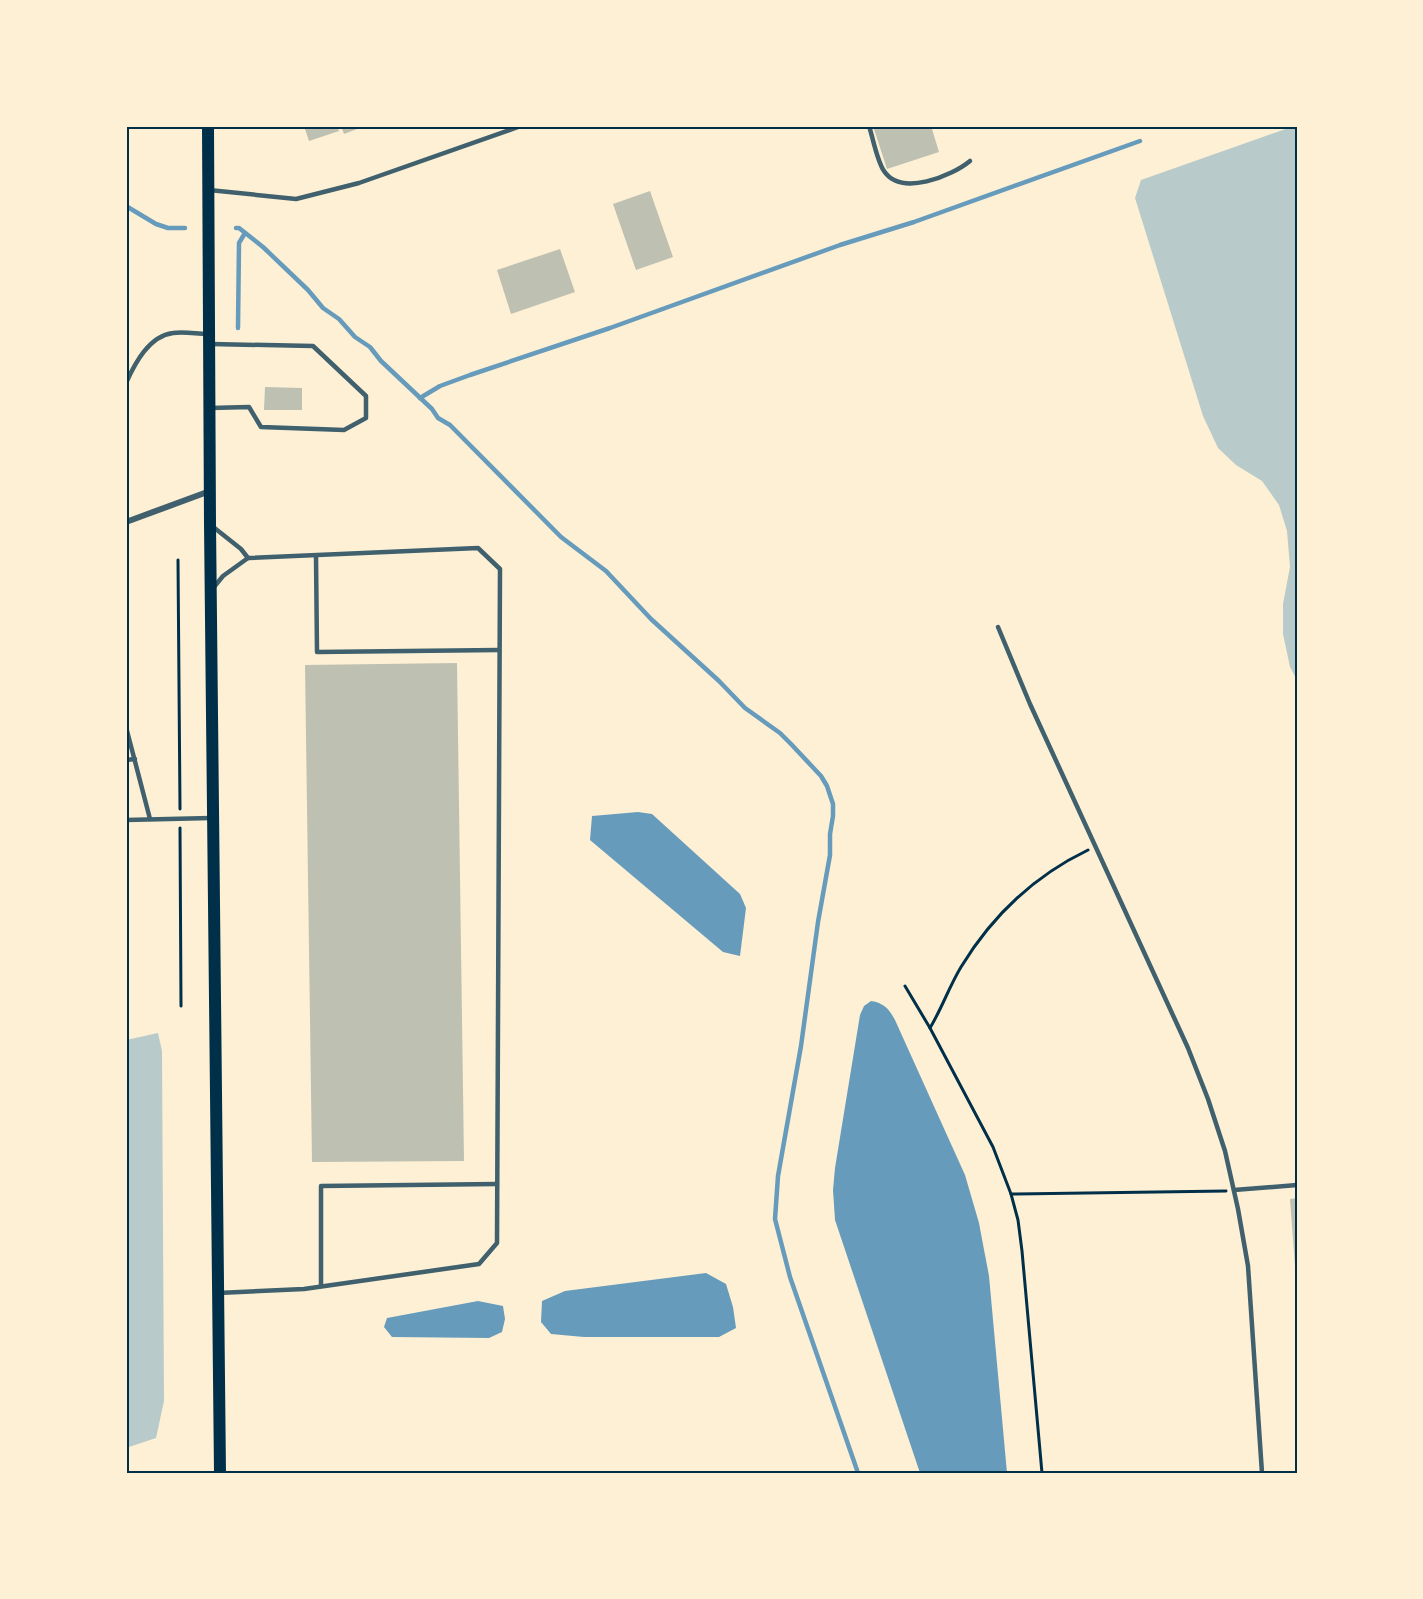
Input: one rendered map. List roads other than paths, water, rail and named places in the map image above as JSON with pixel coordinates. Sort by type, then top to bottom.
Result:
[{"type":"main road","points":[[208,126],[220,1473]]},
{"type":"street","points":[[126,522],[210,491]]},
{"type":"lane","points":[[209,190],[296,199],[359,183],[521,126]]},
{"type":"lane","points":[[869,126],[884,171],[892,179],[906,183],[938,179],[957,172],[970,162]]},
{"type":"lane","points":[[126,383],[133,367],[151,343],[172,333],[210,339],[313,346],[366,396],[366,418],[344,430],[261,427],[249,407],[210,408]]},
{"type":"lane","points":[[210,524],[242,549],[248,558]]},
{"type":"lane","points":[[212,589],[223,576],[248,558],[478,548],[500,569],[497,1243],[479,1264],[321,1286],[218,1293]]},
{"type":"lane","points":[[316,556],[317,652],[499,650]]},
{"type":"lane","points":[[998,627],[1030,704],[1209,1099],[1225,1151],[1248,1266],[1262,1473]]},
{"type":"lane","points":[[126,727],[150,819]]},
{"type":"lane","points":[[126,760],[135,759]]},
{"type":"lane","points":[[126,820],[214,818]]},
{"type":"lane","points":[[321,1286],[321,1186],[497,1184]]},
{"type":"lane","points":[[1234,1190],[1297,1185]]},
{"type":"water","points":[[638,812],[652,814],[740,894],[746,908],[740,956],[723,952],[590,840],[592,816]]},
{"type":"water","points":[[871,1001],[886,1007],[895,1020],[965,1175],[979,1223],[989,1276],[1007,1473],[920,1473],[835,1220],[833,1190],[835,1168],[860,1015],[864,1006]]},
{"type":"water","points":[[706,1273],[726,1284],[733,1307],[736,1328],[719,1337],[584,1337],[551,1334],[541,1322],[542,1301],[565,1291]]},
{"type":"water","points":[[478,1301],[503,1306],[505,1319],[502,1332],[489,1338],[392,1337],[384,1327],[387,1318]]},
{"type":"waterway","points":[[420,398],[440,386],[470,375],[610,328],[840,245],[914,222],[1140,141]]},
{"type":"waterway","points":[[126,206],[156,224],[168,228],[185,228]]},
{"type":"waterway","points":[[236,228],[263,247],[308,290],[323,308],[339,319],[355,337],[370,347],[381,361],[432,409],[438,418],[450,425],[561,537],[606,571],[651,619],[745,708],[780,733],[821,776],[827,786],[833,804],[830,855],[818,922],[801,1046],[778,1176],[775,1219],[790,1277],[858,1473]]},
{"type":"waterway","points":[[238,328],[239,243],[245,233]]}]
